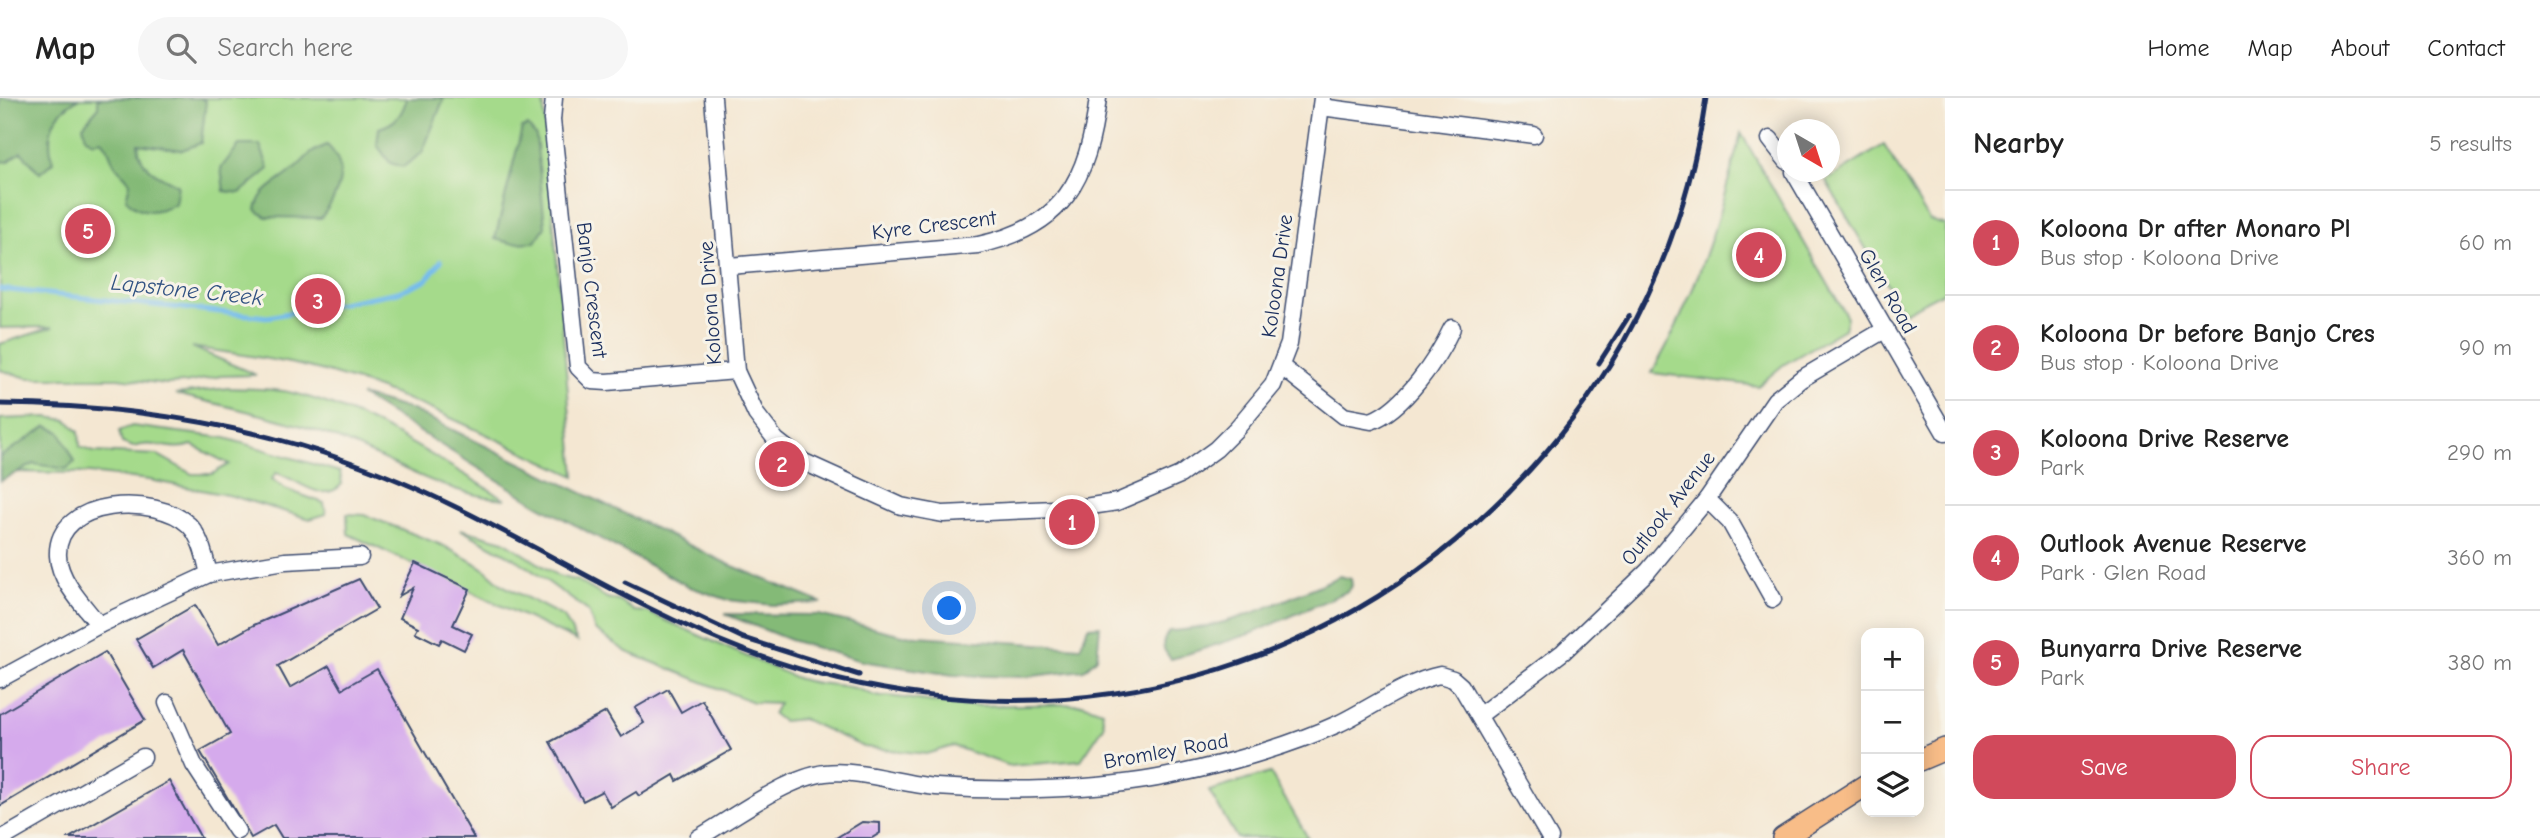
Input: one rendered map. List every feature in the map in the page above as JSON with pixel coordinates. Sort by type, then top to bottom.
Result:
[{"type":"main road","points":[[1924,758],[1945,749]]},
{"type":"main road","points":[[1783,838],[1861,788]]},
{"type":"street","name":"Banjo Crescent","points":[[554,98],[552,120],[578,367],[592,381],[607,382],[736,371]]},
{"type":"street","name":"Koloona Drive","points":[[713,98],[736,371],[764,427],[797,457],[886,500],[943,514],[1078,508],[1117,502],[1150,491],[1180,475],[1216,449],[1266,394],[1282,367],[1293,330],[1322,103]]},
{"type":"street","name":"Kyre Crescent","points":[[729,266],[978,245],[1018,234],[1050,214],[1076,181],[1093,140],[1098,98]]},
{"type":"street","points":[[1322,103],[1534,135]]},
{"type":"street","points":[[1770,139],[1777,148]]},
{"type":"street","name":"Glen Road","points":[[1800,182],[1945,433]]},
{"type":"street","points":[[1282,367],[1345,416],[1371,421],[1394,406],[1439,356],[1452,328]]},
{"type":"street","name":"Outlook Avenue","points":[[1480,715],[1538,673],[1612,608],[1665,553],[1707,499],[1775,400],[1801,380],[1886,329]]},
{"type":"street","points":[[1707,499],[1730,522],[1773,599]]},
{"type":"street","points":[[99,625],[72,589],[58,557],[60,539],[68,526],[83,515],[101,508],[119,506],[152,508],[176,515],[190,526],[198,539],[209,574]]},
{"type":"street","points":[[0,678],[99,625],[209,574],[285,561],[360,557]]},
{"type":"street","name":"Bromley Road","points":[[698,838],[779,791],[825,773],[935,787],[1018,788],[1097,785],[1151,779],[1196,770],[1308,736],[1434,676],[1444,675],[1457,681],[1480,715],[1550,838]]},
{"type":"street","points":[[167,703],[194,765],[235,836]]},
{"type":"street","points":[[3,838],[143,757]]},
{"type":"green space","points":[[0,98],[543,98],[575,476],[396,395],[334,374],[281,361],[192,347],[256,375],[221,376],[166,384],[118,378],[28,378],[0,370],[0,344],[53,327],[0,328]]},
{"type":"green space","points":[[0,98],[80,98],[57,116],[50,141],[53,162],[40,173],[21,152],[8,162],[0,161]]},
{"type":"green space","points":[[98,98],[200,98],[206,101],[201,143],[182,150],[138,144],[139,153],[146,165],[178,185],[175,204],[149,211],[138,208],[126,199],[130,183],[118,170],[105,144],[102,140],[94,142],[86,138],[83,125],[98,108]]},
{"type":"green space","points":[[407,98],[444,98],[422,153],[403,167],[390,163],[377,145],[379,128],[398,118]]},
{"type":"green space","points":[[528,126],[536,136],[545,227],[535,242],[511,243],[495,239],[522,128]]},
{"type":"green space","points":[[1741,133],[1847,317],[1844,329],[1783,365],[1758,386],[1652,373],[1682,314],[1705,256]]},
{"type":"green space","points":[[239,145],[260,145],[269,169],[240,193],[224,191],[221,168]]},
{"type":"green space","points":[[327,145],[339,163],[340,172],[337,191],[321,218],[266,217],[256,210],[265,192],[310,154]]},
{"type":"green space","points":[[1884,145],[1929,220],[1945,225],[1945,291],[1904,313],[1827,182],[1840,182],[1840,172]]},
{"type":"green space","points":[[229,388],[288,392],[345,410],[427,452],[505,499],[481,496],[434,482],[303,426],[176,394]]},
{"type":"green space","points":[[360,395],[412,410],[728,564],[822,603],[773,605],[728,600],[690,587],[538,505]]},
{"type":"green space","points":[[47,417],[67,420],[79,432],[80,447],[94,452],[158,455],[192,474],[212,474],[229,464],[192,445],[177,448],[148,444],[133,447],[122,443],[119,431],[132,426],[225,438],[340,472],[342,484],[334,490],[318,492],[276,473],[272,479],[285,489],[324,503],[326,514],[310,519],[232,496],[149,480],[89,473],[0,472],[0,419]]},
{"type":"green space","points":[[47,426],[60,432],[75,462],[66,469],[34,464],[0,481],[0,457]]},
{"type":"green space","points":[[347,514],[365,515],[444,546],[482,567],[502,585],[564,617],[577,641],[348,534]]},
{"type":"green space","points":[[460,529],[504,541],[558,576],[578,581],[607,598],[622,602],[634,611],[647,612],[802,680],[850,687],[880,697],[965,706],[1083,704],[1102,711],[1104,726],[1081,760],[1010,766],[953,746],[926,754],[864,747],[803,719],[782,721],[773,714],[779,703],[753,702],[627,652],[595,630],[588,611],[519,561]]},
{"type":"green space","points":[[1340,576],[1351,579],[1352,586],[1346,592],[1253,633],[1171,659],[1165,652],[1163,642],[1169,631],[1235,619]]},
{"type":"green space","points":[[725,614],[819,615],[903,635],[1080,647],[1088,627],[1100,626],[1097,658],[1084,670],[1024,677],[953,675],[861,661],[790,640]]},
{"type":"green space","points":[[1270,773],[1308,838],[1237,838],[1209,791]]},
{"type":"building","points":[[415,563],[470,589],[453,625],[472,634],[464,650],[442,639],[439,644],[415,632],[418,627],[400,618],[413,588],[399,596]]},
{"type":"building","points":[[359,579],[377,609],[278,666],[290,688],[329,666],[342,689],[377,669],[474,838],[282,838],[274,825],[251,838],[200,751],[230,734],[183,650],[153,668],[136,639],[195,605],[218,645],[254,625]]},
{"type":"building","points":[[105,652],[145,720],[0,806],[0,714]]},
{"type":"building","points":[[668,689],[681,712],[702,700],[731,750],[677,781],[674,775],[639,796],[636,792],[611,807],[602,791],[583,801],[550,742],[606,712],[621,737],[644,723],[635,708]]},
{"type":"building","points":[[169,781],[201,838],[69,838]]},
{"type":"building","points":[[862,822],[880,823],[880,833],[872,838],[836,838]]},
{"type":"waterway","name":"Lapstone Creek","points":[[0,289],[268,317],[398,292],[426,280],[441,261]]},
{"type":"railway","points":[[0,404],[88,408],[176,418],[262,435],[305,447],[347,461],[448,503],[691,628],[741,649],[833,678],[927,695],[1021,700],[1114,693],[1205,674],[1293,642],[1377,597],[1456,540],[1505,495],[1550,447],[1589,397],[1623,343],[1652,286],[1675,226],[1693,163],[1706,98]]},
{"type":"railway","points":[[1599,363],[1629,316]]},
{"type":"railway","points":[[625,582],[743,638],[859,675]]},
{"type":"place","name":"Bunyarra Drive Reserve","points":[[88,231]]},
{"type":"place","name":"Outlook Avenue Reserve","points":[[1759,255]]},
{"type":"place","name":"Koloona Drive Reserve","points":[[318,301]]},
{"type":"place","name":"Koloona Dr before Banjo Cres","points":[[782,464]]},
{"type":"place","name":"Koloona Dr after Monaro Pl","points":[[1072,522]]}]
